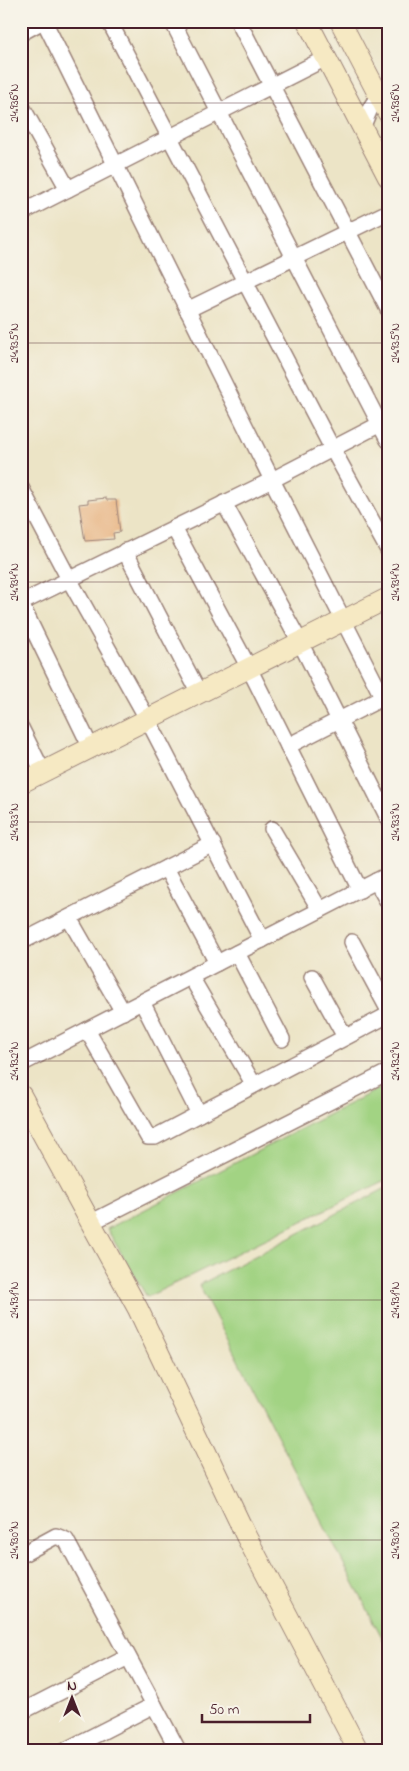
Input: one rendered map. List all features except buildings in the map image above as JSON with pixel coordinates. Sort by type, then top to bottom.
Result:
[{"type":"street","points":[[21,32],[43,21],[272,480],[386,700],[339,720],[288,746]]},
{"type":"street","points":[[109,21],[333,450],[388,550]]},
{"type":"street","points":[[172,21],[294,258],[384,422],[388,440]]},
{"type":"street","points":[[238,21],[388,309]]},
{"type":"street","points":[[307,21],[388,177]]},
{"type":"street","points":[[340,21],[385,100],[374,101],[362,128]]},
{"type":"street","points":[[21,213],[326,58]]},
{"type":"street","points":[[21,105],[68,189]]},
{"type":"street","points":[[187,310],[388,212]]},
{"type":"street","points":[[92,748],[21,603],[333,450],[384,422]]},
{"type":"street","points":[[21,488],[148,720],[262,940]]},
{"type":"street","points":[[224,503],[300,642],[388,818]]},
{"type":"street","points":[[174,528],[249,668],[360,890]]},
{"type":"street","points":[[125,551],[199,694]]},
{"type":"street","points":[[21,783],[388,598]]},
{"type":"street","points":[[21,728],[43,772]]},
{"type":"street","points":[[272,829],[320,910]]},
{"type":"street","points":[[21,942],[213,844]]},
{"type":"street","points":[[166,868],[217,963]]},
{"type":"street","points":[[21,1064],[382,878],[388,902]]},
{"type":"street","points":[[69,918],[123,1012]]},
{"type":"street","points":[[352,942],[388,1009]]},
{"type":"street","points":[[237,953],[282,1039]]},
{"type":"street","points":[[191,977],[254,1085]]},
{"type":"street","points":[[312,977],[345,1037]]},
{"type":"street","points":[[142,1002],[199,1114]]},
{"type":"street","points":[[87,1030],[148,1137],[155,1137],[388,1015]]},
{"type":"street","points":[[90,1223],[388,1072]]},
{"type":"street","points":[[21,1095],[138,1309],[246,1536],[358,1750]]},
{"type":"street","points":[[21,1555],[56,1536],[66,1540],[178,1750]]},
{"type":"street","points":[[21,1712],[128,1657]]},
{"type":"street","points":[[66,1750],[154,1705]]},
{"type":"green space","points":[[388,1084],[388,1179],[147,1297],[107,1229]]},
{"type":"green space","points":[[388,1187],[388,1649],[199,1285]]}]
